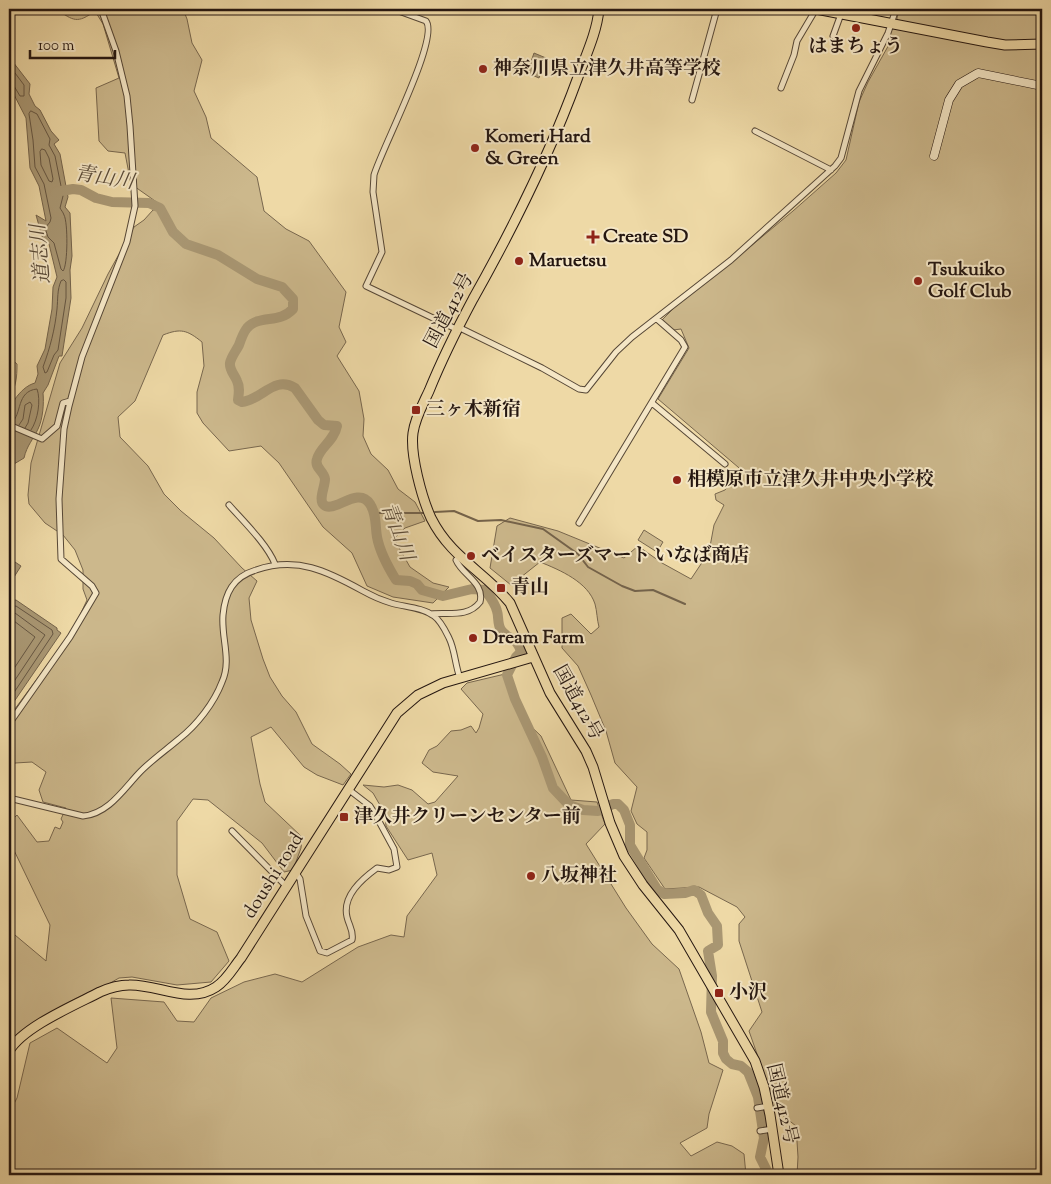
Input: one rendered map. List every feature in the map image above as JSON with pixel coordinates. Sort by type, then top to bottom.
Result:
[{"type":"highway","name":"国道412号","points":[[599,9],[591,42],[557,131],[508,236],[457,328],[417,419],[413,434],[413,450],[422,496],[440,533],[459,557],[510,603],[550,693],[586,751],[624,856],[643,885],[679,930],[755,1061],[764,1087],[779,1175]]},
{"type":"highway","points":[[816,9],[987,42],[1042,44]]},
{"type":"highway","name":"doushi road","points":[[9,1050],[29,1031],[100,992],[112,988],[136,985],[187,994],[205,992],[215,988],[241,958],[390,721],[403,706],[426,690],[533,657]]},
{"type":"street","points":[[9,724],[70,637],[96,593],[92,586],[60,559],[59,499],[64,428],[70,401],[82,357],[127,242],[135,206],[127,96],[118,57],[101,9]]},
{"type":"street","points":[[393,9],[426,21],[430,30],[414,81],[374,175],[373,192],[382,252],[366,286],[542,368],[579,390],[586,390],[627,342],[731,260],[831,170],[841,158],[859,91],[892,23],[896,9]]},
{"type":"street","points":[[692,100],[717,9]]},
{"type":"street","points":[[781,88],[794,55],[796,41],[816,9]]},
{"type":"street","points":[[833,36],[841,14]]},
{"type":"street","points":[[934,156],[948,100],[959,84],[978,73],[1042,86]]},
{"type":"street","points":[[755,131],[831,170]]},
{"type":"street","points":[[579,522],[685,347],[681,340],[657,319]]},
{"type":"street","points":[[9,425],[42,439],[54,430],[59,420],[61,405],[66,401],[70,401]]},
{"type":"street","points":[[652,403],[725,464]]},
{"type":"street","points":[[229,504],[262,544],[275,564]]},
{"type":"street","points":[[9,798],[83,816],[93,814],[107,807],[151,761],[179,740],[203,714],[225,675],[227,661],[222,625],[227,594],[232,585],[244,574],[275,564],[293,564],[342,580],[384,601],[431,614],[454,614],[470,610],[480,602],[480,592],[473,581],[457,564],[456,560],[459,557]]},
{"type":"street","points":[[431,614],[442,625],[449,638],[460,678]]},
{"type":"street","points":[[296,873],[300,879],[306,916],[320,951],[327,953],[352,940],[353,933],[346,909],[351,894],[377,868],[389,870],[397,867],[394,849],[370,806],[347,789]]},
{"type":"street","points":[[232,831],[287,887]]},
{"type":"street","points":[[760,1132],[771,1130]]},
{"type":"shaded area","points":[[56,9],[183,9],[192,43],[202,60],[194,91],[206,117],[211,138],[257,177],[264,211],[286,229],[309,241],[346,292],[339,327],[346,342],[337,356],[359,391],[364,419],[363,436],[371,454],[388,470],[398,489],[415,502],[425,521],[405,528],[394,539],[410,567],[433,583],[449,587],[433,603],[393,597],[367,586],[352,553],[323,527],[279,463],[261,446],[229,451],[203,423],[197,413],[197,392],[204,366],[202,342],[184,331],[175,331],[163,335],[135,401],[118,417],[120,437],[148,466],[164,494],[181,511],[214,538],[257,581],[249,598],[251,620],[270,677],[282,696],[296,712],[312,744],[351,774],[343,785],[317,775],[304,767],[271,727],[251,737],[265,802],[302,837],[301,848],[293,870],[284,872],[262,843],[208,800],[193,799],[177,821],[177,875],[190,919],[217,932],[229,961],[211,982],[177,985],[132,977],[119,978],[9,1041],[9,930],[46,961],[50,925],[9,840],[12,820],[17,815],[37,842],[49,841],[55,827],[60,829],[63,822],[61,819],[66,808],[43,802],[39,790],[46,772],[32,762],[15,763],[9,773],[9,717],[73,630],[87,600],[83,589],[83,570],[75,550],[63,535],[45,523],[29,504],[31,463],[60,363],[82,328],[108,274],[134,227],[153,210],[165,208],[131,184],[125,153],[108,151],[99,141],[96,88],[119,78],[103,24],[95,11],[84,18],[76,19]]},
{"type":"shaded area","points":[[899,9],[1042,9],[1042,1175],[797,1175],[796,1126],[777,1111],[749,1031],[762,1012],[739,941],[739,924],[745,917],[737,907],[699,887],[665,889],[644,858],[647,850],[647,832],[637,824],[631,811],[637,787],[615,763],[606,731],[578,666],[562,648],[562,618],[571,614],[591,634],[599,627],[595,604],[591,596],[580,583],[540,562],[511,585],[490,568],[497,526],[510,518],[558,531],[624,558],[638,546],[662,563],[691,579],[709,552],[714,525],[724,505],[716,500],[715,494],[725,490],[736,476],[745,473],[658,399],[689,348],[681,329],[673,330],[662,320],[676,306],[793,211],[836,173],[846,160],[859,102],[891,41],[890,27],[895,28]]},
{"type":"shaded area","points":[[9,357],[17,364],[17,374],[16,382],[9,398]]},
{"type":"shaded area","points":[[644,530],[663,542],[657,552],[638,540]]},
{"type":"shaded area","points":[[505,674],[520,716],[541,736],[571,800],[597,802],[605,824],[586,844],[626,908],[652,944],[679,969],[701,1032],[709,1063],[723,1070],[709,1114],[707,1128],[680,1143],[691,1156],[717,1142],[732,1146],[744,1154],[746,1175],[9,1175],[9,1113],[17,1098],[30,1043],[57,1028],[107,1063],[117,1048],[111,998],[164,1002],[177,1021],[194,1022],[211,998],[244,982],[275,974],[302,982],[358,947],[391,935],[404,937],[407,916],[437,875],[432,853],[408,860],[386,826],[385,814],[373,793],[363,785],[384,787],[398,785],[412,790],[428,804],[435,802],[458,776],[433,772],[422,763],[429,750],[437,746],[451,731],[471,726],[476,733],[483,714],[461,689],[467,683]]},
{"type":"water","points":[[9,46],[13,62],[30,84],[29,94],[35,106],[40,110],[51,131],[59,140],[54,144],[60,154],[68,197],[65,207],[70,213],[72,256],[70,270],[71,298],[62,356],[59,356],[43,393],[43,411],[38,429],[28,446],[24,458],[9,467],[9,420],[13,404],[24,389],[35,383],[38,374],[37,366],[45,349],[52,309],[53,287],[57,277],[49,244],[43,240],[36,215],[46,221],[39,186],[30,168],[26,118],[9,85]]},
{"type":"water","points":[[534,53],[546,58],[539,78],[527,73]]},
{"type":"water","points":[[9,558],[21,566],[9,585]]},
{"type":"water","points":[[12,600],[16,600],[57,628],[61,633],[9,709],[9,605]]},
{"type":"waterway","name":"青山川","points":[[55,192],[73,189],[81,190],[96,198],[112,202],[149,203],[160,208],[173,232],[186,244],[218,255],[257,279],[282,287],[293,299],[293,309],[288,314],[258,321],[244,332],[230,363],[231,370],[239,386],[238,400],[242,402],[249,400],[274,386],[288,385],[295,388],[318,420],[324,425],[337,426],[333,436],[321,451],[316,462],[325,479],[322,503],[328,507],[359,497],[365,499],[370,504],[375,516],[380,549],[396,580],[410,581],[417,584],[422,590],[443,596],[472,589],[485,590],[496,608],[501,630],[517,643],[521,652],[516,657],[507,675],[515,699],[542,757],[553,788],[569,805],[583,810],[598,811],[613,804],[618,804],[624,810],[630,825],[630,845],[657,889],[664,894],[685,893],[694,890],[701,895],[708,913],[717,926],[718,945],[708,951],[712,976],[711,1012],[723,1041],[723,1053],[726,1059],[732,1064],[741,1066],[748,1072],[758,1097],[764,1138],[760,1157],[769,1175]]},
{"type":"waterway","points":[[435,512],[454,511],[478,521],[501,520],[543,529],[578,554],[588,567],[622,586],[635,591],[653,590],[685,604]]},
{"type":"waterway","points":[[374,513],[423,513]]},
{"type":"place","name":"はまちょう","points":[[856,28]]},
{"type":"place","name":"神奈川県立津久井高等学校","points":[[483,69]]},
{"type":"place","name":"Komeri Hard & Green","points":[[475,148]]},
{"type":"place","name":"Create SD","points":[[593,237]]},
{"type":"place","name":"Maruetsu","points":[[519,261]]},
{"type":"place","name":"Tsukuiko Golf Club","points":[[918,281]]},
{"type":"place","name":"三ヶ木新宿","points":[[416,410]]},
{"type":"place","name":"相模原市立津久井中央小学校","points":[[677,480]]},
{"type":"place","name":"ベイスターズマート いなば商店","points":[[471,556]]},
{"type":"place","name":"青山","points":[[501,588]]},
{"type":"place","name":"Dream Farm","points":[[473,638]]},
{"type":"place","name":"津久井クリーンセンター前","points":[[344,817]]},
{"type":"place","name":"八坂神社","points":[[531,876]]},
{"type":"place","name":"小沢","points":[[719,993]]},
{"type":"water label","name":"道志川","points":[[42,254]]}]
